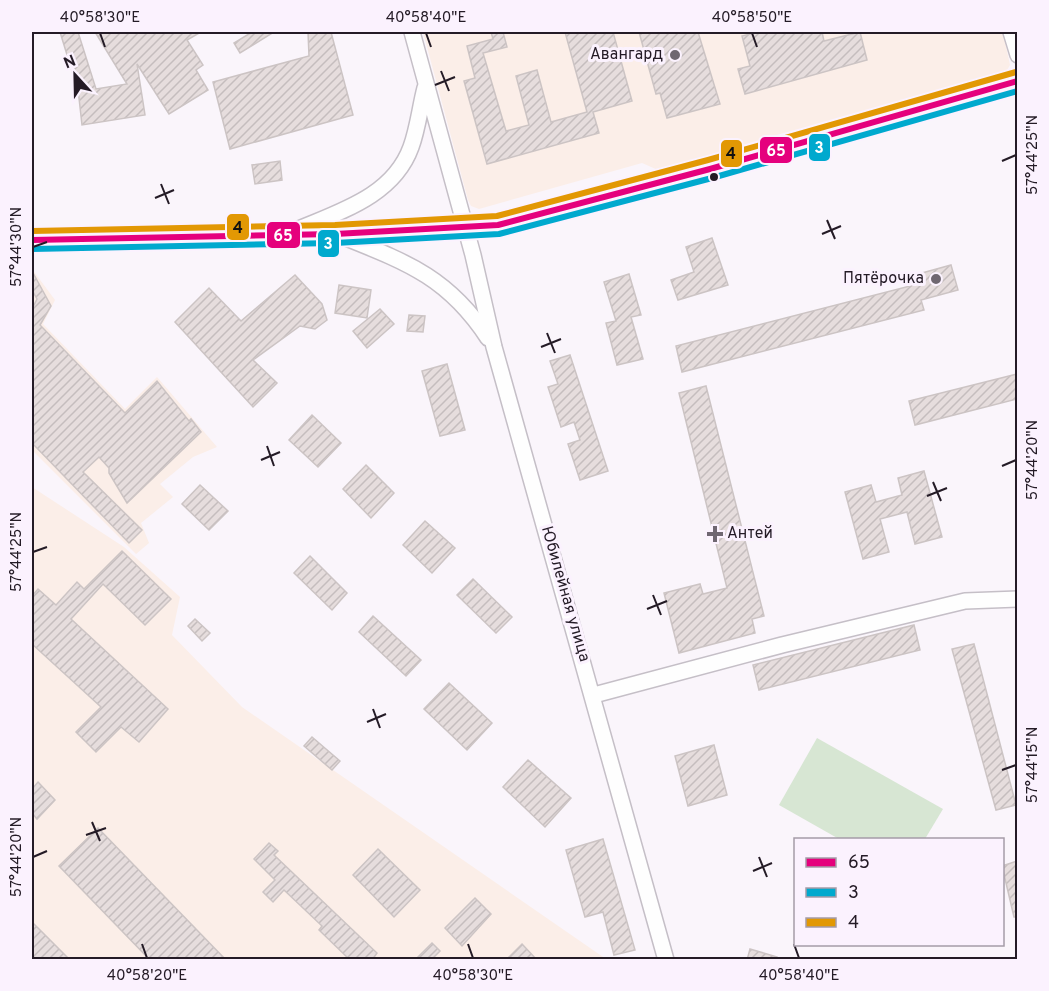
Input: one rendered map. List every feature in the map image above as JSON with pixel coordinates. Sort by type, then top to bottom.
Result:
[{"type":"highway","points":[[32,240],[335,234],[498,225],[629,191],[1017,81]]},
{"type":"street","name":"Юбилейная улица","points":[[412,32],[465,227],[494,347],[594,695],[666,960]]},
{"type":"street","points":[[1011,32],[1017,55]]},
{"type":"street","points":[[288,234],[367,199],[388,181],[411,148],[425,85]]},
{"type":"street","points":[[335,234],[413,265],[452,294],[474,317],[494,347]]},
{"type":"street","points":[[594,695],[782,645],[965,601],[1017,599]]},
{"type":"shaded area","points":[[423,32],[1003,32],[1010,65],[1006,72],[658,170],[642,163],[479,209],[471,206],[468,200]]},
{"type":"shaded area","points":[[32,269],[55,300],[43,324],[125,409],[157,377],[217,447],[193,457],[160,484],[173,497],[141,523],[149,543],[136,554],[32,450]]},
{"type":"shaded area","points":[[32,487],[124,547],[180,597],[172,635],[242,707],[606,959],[32,959]]},
{"type":"green space","points":[[817,738],[943,809],[926,838],[837,838],[779,805]]},
{"type":"building","points":[[60,32],[78,32],[96,89],[127,84],[95,32],[201,32],[187,40],[203,65],[196,70],[208,90],[169,114],[137,64],[145,115],[82,125],[77,80],[75,81]]},
{"type":"building","points":[[252,32],[274,32],[240,53],[234,43]]},
{"type":"building","points":[[308,32],[331,32],[353,115],[230,149],[213,82],[309,56]]},
{"type":"building","points":[[491,32],[503,32],[507,47],[483,53],[506,131],[529,125],[516,76],[537,70],[551,122],[587,112],[565,32],[613,32],[632,101],[593,112],[599,133],[487,164],[464,81],[475,78],[467,46],[493,39]]},
{"type":"building","name":"Авангард","points":[[639,32],[698,32],[720,104],[667,118],[660,93],[656,94]]},
{"type":"building","points":[[758,32],[822,32],[824,41],[860,32],[867,60],[745,94],[738,69],[750,66],[742,36]]},
{"type":"building","points":[[280,161],[282,180],[255,184],[252,165]]},
{"type":"building","points":[[712,238],[728,285],[678,300],[671,280],[694,272],[686,247]]},
{"type":"building","points":[[951,265],[958,290],[921,300],[924,310],[682,372],[676,346],[914,285],[911,276]]},
{"type":"building","points":[[32,271],[51,306],[40,325],[125,413],[157,381],[189,421],[191,419],[201,432],[127,503],[109,473],[109,468],[99,457],[83,472],[142,530],[129,543],[32,443],[32,309],[37,299],[32,290]]},
{"type":"building","points":[[629,274],[641,315],[631,317],[643,359],[617,365],[606,323],[616,321],[604,282]]},
{"type":"building","points":[[295,275],[322,304],[327,320],[315,329],[300,326],[253,360],[277,383],[253,407],[175,322],[209,288],[241,321]]},
{"type":"building","points":[[339,285],[371,290],[367,318],[335,313]]},
{"type":"building","points":[[380,309],[394,324],[367,348],[353,331]]},
{"type":"building","points":[[409,315],[425,316],[423,332],[407,331]]},
{"type":"building","points":[[570,355],[608,471],[580,480],[568,444],[580,440],[574,422],[561,427],[548,387],[558,384],[550,361]]},
{"type":"building","points":[[447,364],[465,430],[440,436],[422,371]]},
{"type":"building","points":[[1017,374],[1017,399],[915,425],[909,401]]},
{"type":"building","points":[[706,386],[764,616],[752,619],[755,633],[679,653],[664,593],[700,584],[703,594],[727,588],[679,393]]},
{"type":"building","points":[[312,415],[341,443],[318,467],[289,440]]},
{"type":"building","points":[[366,465],[394,493],[371,518],[343,489]]},
{"type":"building","points":[[924,471],[942,537],[915,544],[907,512],[880,519],[889,552],[863,559],[845,492],[871,485],[876,502],[902,495],[898,478]]},
{"type":"building","points":[[200,485],[228,511],[209,530],[182,504]]},
{"type":"building","points":[[425,521],[455,548],[432,573],[403,545]]},
{"type":"building","points":[[122,551],[171,599],[145,625],[103,584],[71,619],[168,709],[139,742],[121,727],[96,752],[76,732],[101,707],[32,644],[32,596],[38,589],[56,605],[77,582],[84,589]]},
{"type":"building","points":[[310,556],[347,593],[332,610],[294,573]]},
{"type":"building","points":[[473,579],[512,617],[496,633],[457,595]]},
{"type":"building","points":[[373,616],[421,660],[406,676],[359,632]]},
{"type":"building","points":[[195,619],[210,633],[202,641],[188,626]]},
{"type":"building","points":[[914,625],[920,650],[759,690],[753,665]]},
{"type":"building","points":[[974,644],[1016,805],[996,810],[952,649]]},
{"type":"building","points":[[449,683],[492,723],[467,750],[424,709]]},
{"type":"building","points":[[312,737],[340,761],[332,770],[304,746]]},
{"type":"building","points":[[714,745],[727,795],[688,806],[675,756]]},
{"type":"building","points":[[528,760],[571,798],[545,827],[503,787]]},
{"type":"building","points":[[38,782],[55,800],[37,819],[32,813],[32,789]]},
{"type":"building","points":[[98,828],[226,960],[150,960],[59,866]]},
{"type":"building","points":[[603,839],[635,950],[614,955],[603,912],[585,917],[566,850]]},
{"type":"building","points":[[269,843],[278,851],[274,855],[377,953],[372,960],[350,960],[319,930],[322,926],[284,890],[273,902],[263,892],[275,880],[254,859]]},
{"type":"building","points":[[378,849],[420,890],[394,917],[353,875]]},
{"type":"building","points":[[1017,861],[1017,917],[1014,917],[1004,865]]},
{"type":"building","points":[[475,898],[491,914],[462,946],[445,928]]},
{"type":"building","points":[[32,922],[70,960],[32,960]]},
{"type":"building","points":[[432,943],[440,951],[431,960],[415,960]]},
{"type":"building","points":[[522,944],[537,960],[506,960]]},
{"type":"building","points":[[750,949],[777,957],[776,960],[747,960]]},
{"type":"transit line","name":"4","points":[[32,231],[335,225],[497,216],[708,160],[1016,72]]},
{"type":"transit line","name":"65","points":[[32,240],[335,234],[498,225],[710,169],[1018,81]]},
{"type":"transit line","name":"3","points":[[32,249],[335,243],[499,234],[712,178],[1018,91]]},
{"type":"place","name":"Авангард","points":[[675,55]]},
{"type":"place","name":"Пятёрочка","points":[[936,279]]},
{"type":"place","name":"Антей","points":[[715,534]]}]
